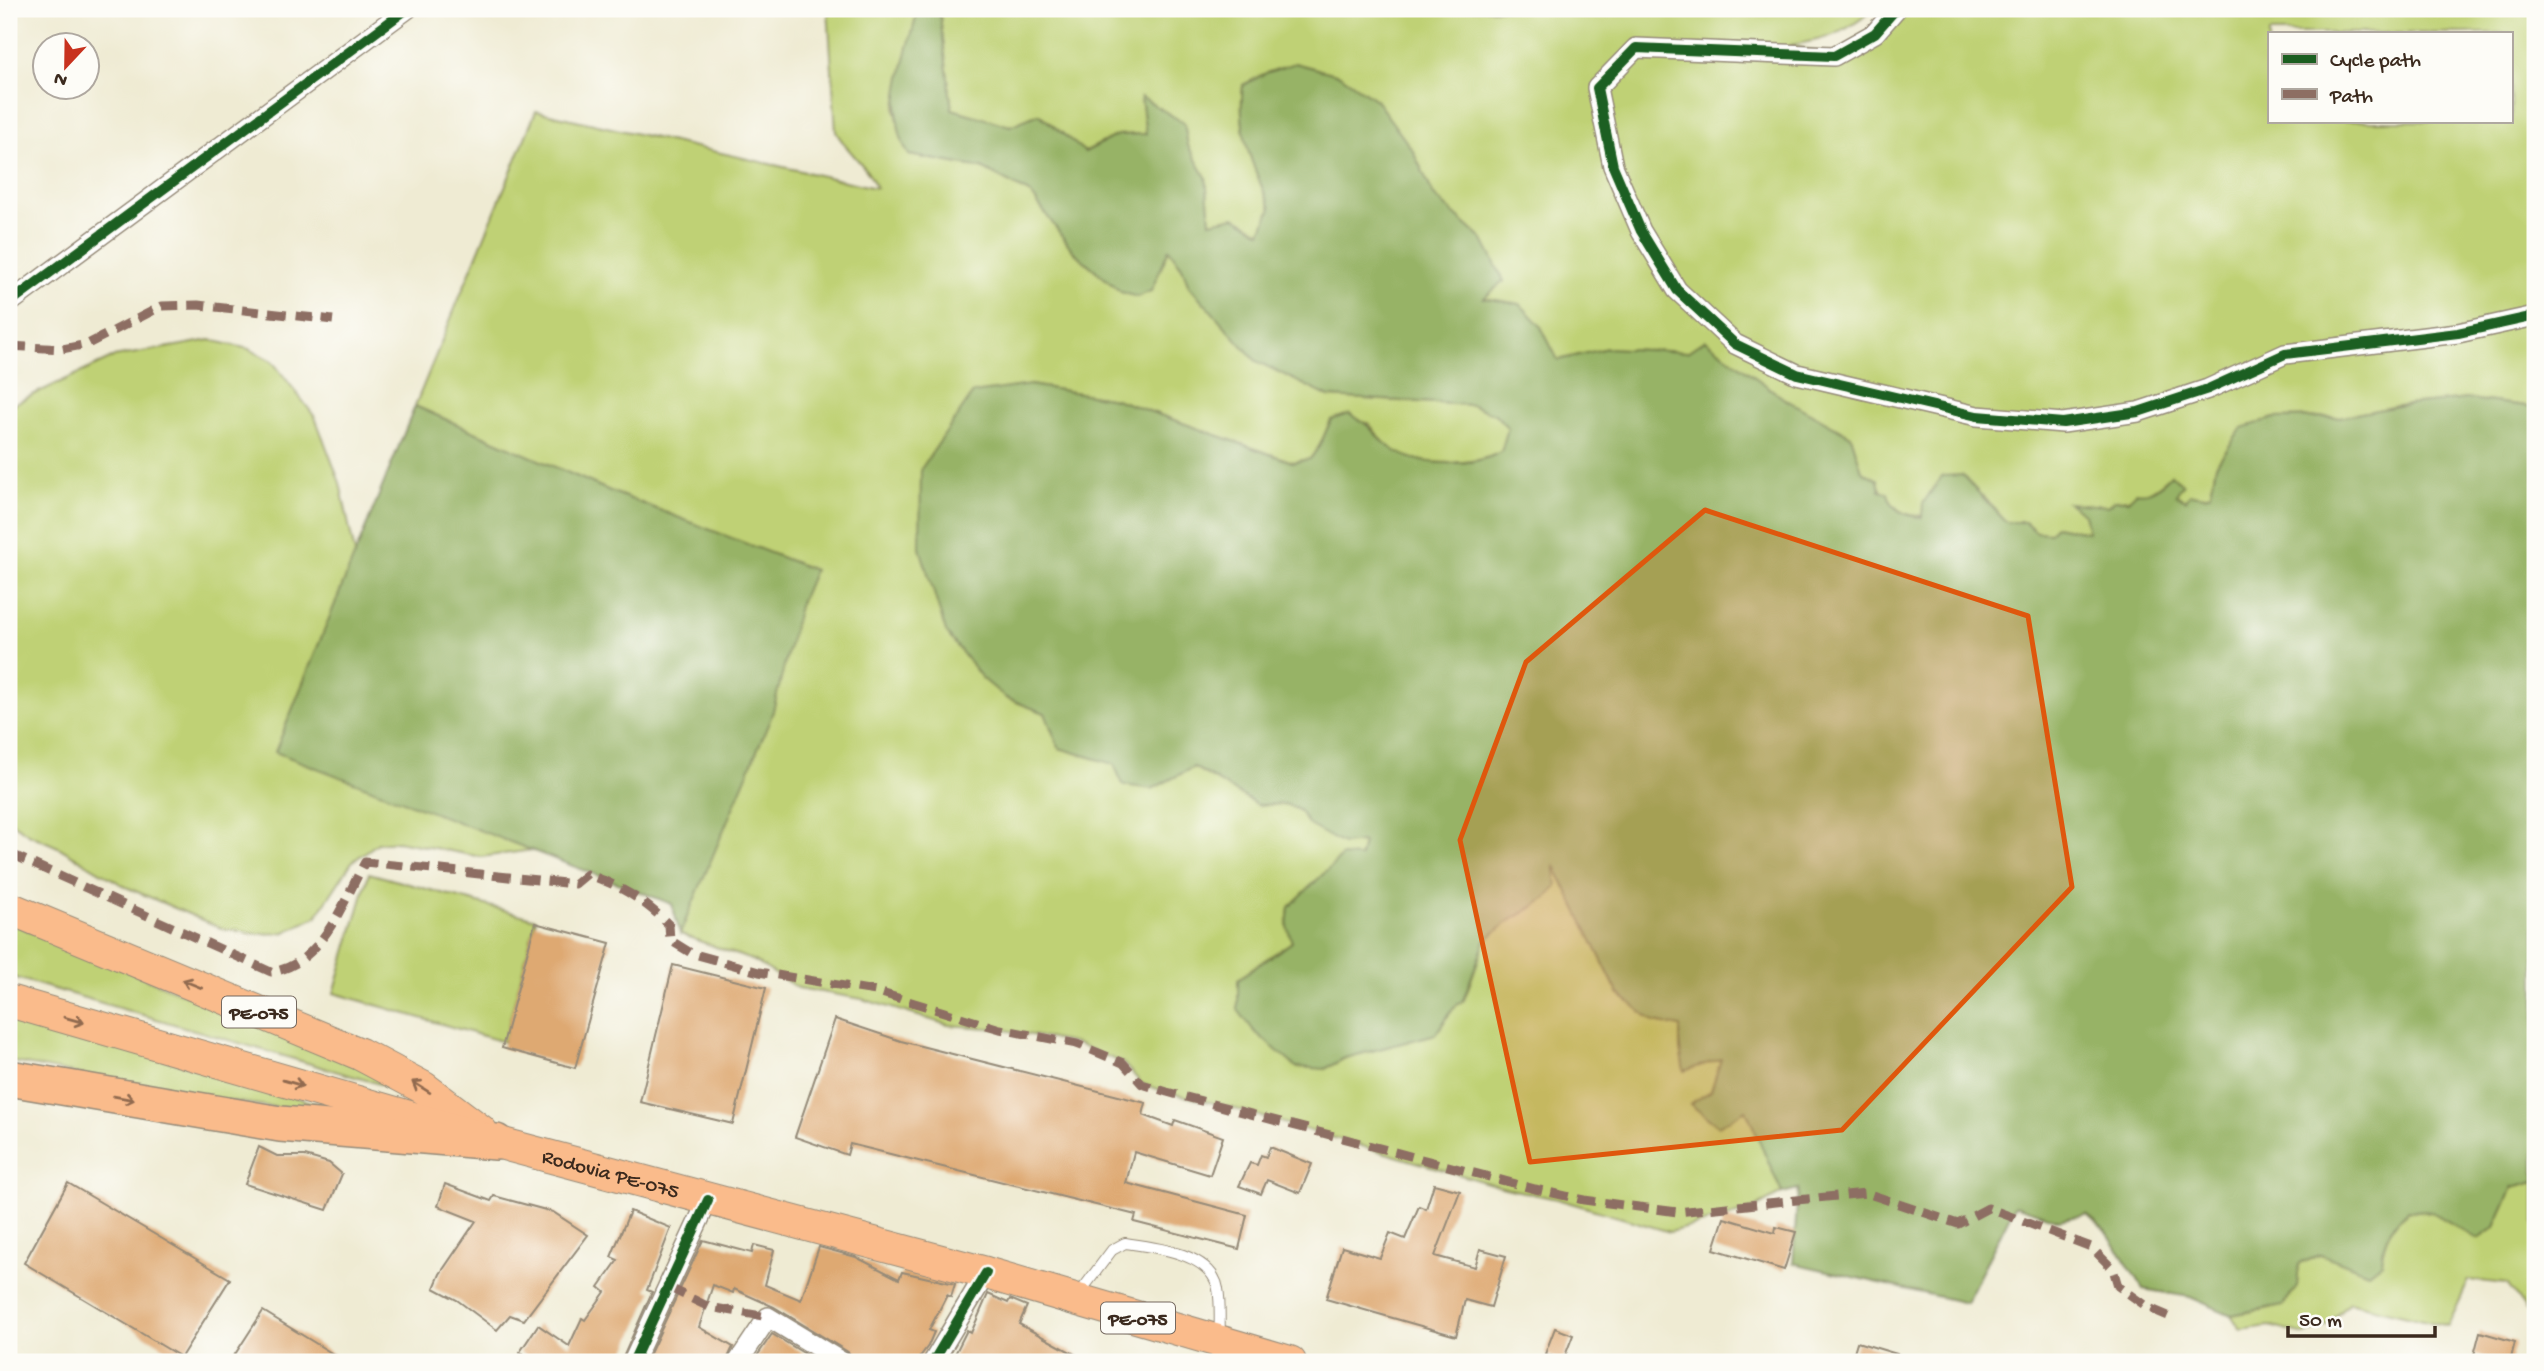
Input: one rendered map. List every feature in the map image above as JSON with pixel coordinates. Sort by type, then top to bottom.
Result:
[{"type":"highway","points":[[9,1077],[280,1124],[496,1142]]},
{"type":"main road","name":"Rodovia PE-075","points":[[9,908],[360,1054],[424,1088],[496,1142],[986,1273],[1275,1360]]},
{"type":"main road","name":"PE-075","points":[[9,1001],[496,1142]]},
{"type":"street","points":[[9,303],[407,9]]},
{"type":"street","points":[[1896,9],[1875,33],[1834,56],[1636,48],[1597,88],[1613,166],[1641,231],[1677,290],[1735,344],[1810,377],[1977,416],[2063,423],[2138,412],[2208,389],[2285,354],[2458,333],[2535,316]]},
{"type":"street","points":[[633,1362],[708,1200]]},
{"type":"street","points":[[933,1362],[986,1273]]},
{"type":"street","points":[[738,1362],[768,1317],[842,1362]]},
{"type":"lane","points":[[1075,1299],[1112,1250],[1125,1243],[1191,1258],[1209,1269],[1218,1286],[1220,1342]]},
{"type":"highlighted area","points":[[1705,510],[2028,616],[2072,887],[1842,1130],[1530,1162],[1460,840],[1526,662]]},
{"type":"green space","points":[[828,9],[918,9],[895,109],[909,155],[982,168],[1031,194],[1074,252],[1121,292],[1151,291],[1169,249],[1182,268],[1189,286],[1328,397],[1472,405],[1495,414],[1508,428],[1502,452],[1476,460],[1445,463],[1429,462],[1401,454],[1390,448],[1368,423],[1331,420],[1320,445],[1310,459],[1293,462],[1115,399],[1030,385],[1006,698],[1045,713],[1059,748],[1114,764],[1152,789],[1193,767],[1258,805],[1286,804],[1299,810],[1309,825],[1363,842],[1360,857],[1306,891],[1289,907],[1287,926],[1292,942],[1251,969],[1325,1069],[1345,1058],[1436,1034],[1453,1008],[1464,1000],[1485,941],[1508,922],[1537,905],[1553,861],[1618,993],[1654,1022],[1680,1027],[1680,1050],[1722,1058],[1711,1091],[1691,1103],[1746,1109],[1782,1193],[1749,1211],[1670,1232],[1557,1199],[1505,1188],[1222,1105],[1167,1092],[1142,1084],[1123,1063],[1077,1044],[1000,1029],[948,1025],[862,999],[798,988],[754,961],[680,934],[684,890],[569,845],[481,857],[398,841],[378,843],[352,862],[316,917],[283,933],[256,934],[221,928],[126,887],[58,847],[28,834],[9,820],[9,406],[114,357],[210,340],[249,349],[272,361],[315,417],[340,483],[364,596],[814,570],[610,491],[415,406],[536,111],[876,188],[868,173],[836,132]]},
{"type":"green space","points":[[918,9],[933,9],[940,16],[952,109],[1010,126],[1039,114],[1085,152],[1117,135],[1146,134],[1141,97],[1184,123],[1188,146],[1206,177],[1210,222],[1235,217],[1261,232],[1271,208],[1252,163],[1244,134],[1243,85],[1295,63],[1340,75],[1376,100],[1413,151],[1434,196],[1483,240],[1504,281],[1484,298],[1520,304],[1540,325],[1558,360],[1607,348],[1687,352],[1705,340],[1783,398],[1851,436],[1862,471],[1878,480],[1880,491],[1888,493],[1896,508],[1910,515],[1922,517],[1923,503],[1942,476],[1962,475],[2006,522],[2025,522],[2036,532],[2050,533],[2055,526],[2088,532],[2084,514],[2068,503],[2107,506],[2115,500],[2128,500],[2136,492],[2155,489],[2171,475],[2183,484],[2176,495],[2186,500],[2190,494],[2205,496],[2211,493],[2216,465],[2242,428],[2275,418],[2340,417],[2398,406],[2468,399],[2535,407],[2535,1181],[2513,1187],[2495,1227],[2478,1239],[2432,1212],[2408,1210],[2389,1233],[2382,1262],[2368,1273],[2321,1254],[2299,1264],[2297,1287],[2283,1305],[2231,1315],[2190,1297],[2143,1289],[2106,1231],[2087,1214],[2059,1220],[2015,1205],[1966,1303],[1793,1263],[1798,1189],[1782,1193],[1746,1110],[1718,1126],[1690,1104],[1711,1091],[1721,1059],[1684,1071],[1680,1027],[1654,1022],[1618,993],[1554,864],[1557,886],[1547,898],[1508,922],[1485,941],[1463,1000],[1453,1008],[1436,1034],[1345,1058],[1325,1069],[1296,1067],[1254,1031],[1238,1010],[1238,979],[1292,942],[1287,926],[1289,907],[1342,856],[1360,857],[1363,842],[1343,844],[1309,825],[1299,810],[1285,804],[1258,805],[1194,767],[1152,789],[1123,785],[1114,764],[1059,748],[1045,713],[1006,698],[982,678],[946,632],[920,548],[921,469],[973,393],[1030,385],[1115,399],[1292,462],[1310,459],[1320,445],[1331,420],[1349,414],[1368,426],[1391,448],[1403,455],[1430,462],[1476,461],[1501,452],[1508,428],[1495,414],[1472,405],[1329,397],[1256,361],[1189,286],[1182,267],[1169,249],[1151,291],[1137,297],[1121,292],[1074,252],[1031,194],[982,168],[909,155],[901,138],[897,102]]},
{"type":"green space","points":[[933,9],[1874,9],[1835,34],[1790,45],[1834,56],[1896,9],[2535,9],[2535,407],[2468,399],[2398,406],[2340,417],[2274,418],[2242,429],[2216,465],[2211,493],[2205,496],[2191,494],[2186,500],[2175,495],[2171,475],[2146,493],[2115,500],[2107,506],[2070,504],[2084,514],[2089,532],[2055,526],[2050,533],[2036,532],[2025,522],[2006,522],[1983,496],[1948,510],[1912,515],[1901,511],[1883,493],[1878,480],[1862,471],[1851,436],[1783,398],[1705,340],[1687,352],[1607,348],[1558,361],[1540,325],[1484,298],[1483,240],[1434,196],[1413,151],[1243,85],[1244,134],[1252,163],[1271,208],[1262,232],[1235,217],[1210,222],[1206,177],[1188,146],[1184,123],[1141,98],[1146,134],[1117,135],[1084,152],[1039,114],[1010,126],[952,109],[940,16]]},
{"type":"green space","points":[[415,406],[610,491],[814,570],[799,606],[772,715],[680,934],[672,904],[275,752]]},
{"type":"green space","points":[[369,873],[536,919],[504,1042],[334,993]]},
{"type":"green space","points":[[9,922],[363,1068],[407,1092],[9,976]]},
{"type":"green space","points":[[9,1014],[380,1122],[195,1096],[9,1061]]},
{"type":"green space","points":[[2535,1181],[2535,1322],[2507,1284],[2469,1280],[2448,1326],[2349,1302],[2330,1323],[2305,1335],[2269,1326],[2241,1330],[2231,1315],[2269,1308],[2287,1300],[2297,1280],[2299,1264],[2321,1254],[2354,1265],[2382,1262],[2389,1233],[2408,1210],[2432,1212],[2478,1238],[2495,1227],[2513,1187]]},
{"type":"building","points":[[535,923],[610,943],[575,1068],[502,1048]]},
{"type":"building","points":[[673,965],[766,988],[733,1124],[640,1102]]},
{"type":"building","points":[[835,1019],[901,1041],[1146,1103],[1143,1115],[1173,1126],[1175,1120],[1223,1137],[1210,1175],[1134,1152],[1126,1183],[1247,1215],[1239,1249],[1134,1222],[1136,1215],[850,1144],[847,1155],[795,1137]]},
{"type":"building","points":[[259,1147],[277,1156],[305,1156],[329,1163],[342,1174],[327,1210],[245,1184]]},
{"type":"building","points":[[1270,1147],[1312,1164],[1300,1193],[1267,1180],[1261,1194],[1239,1186],[1250,1163],[1257,1165],[1261,1155],[1266,1157]]},
{"type":"building","points":[[68,1183],[230,1279],[181,1357],[24,1263]]},
{"type":"building","points":[[445,1184],[491,1201],[494,1196],[553,1212],[588,1235],[524,1320],[510,1315],[497,1330],[457,1300],[434,1288],[440,1274],[476,1221],[438,1206]]},
{"type":"building","points":[[1434,1184],[1460,1191],[1435,1256],[1475,1267],[1480,1249],[1506,1256],[1491,1307],[1465,1300],[1456,1336],[1326,1299],[1342,1247],[1380,1258],[1390,1233],[1405,1239],[1419,1206],[1426,1209]]},
{"type":"building","points":[[630,1211],[671,1228],[647,1290],[652,1292],[621,1362],[536,1362],[520,1352],[538,1325],[569,1346],[582,1318],[585,1320],[605,1292],[599,1287],[618,1260],[611,1257]]},
{"type":"building","points":[[1724,1218],[1775,1233],[1776,1227],[1796,1232],[1784,1270],[1714,1249]]},
{"type":"building","points":[[703,1240],[752,1253],[754,1245],[774,1250],[765,1285],[801,1300],[819,1247],[856,1257],[899,1279],[902,1272],[955,1284],[951,1297],[947,1295],[929,1330],[934,1332],[928,1346],[916,1362],[857,1362],[848,1352],[774,1307],[734,1289],[733,1293],[713,1285],[699,1327],[733,1347],[726,1362],[646,1362]]},
{"type":"building","points":[[988,1294],[1008,1303],[1010,1299],[1027,1306],[1019,1324],[1089,1362],[951,1362],[967,1330],[971,1333]]},
{"type":"building","points":[[263,1311],[346,1362],[230,1362]]},
{"type":"building","points":[[1555,1328],[1573,1335],[1563,1361],[1545,1354]]},
{"type":"building","points":[[2480,1332],[2515,1342],[2510,1362],[2474,1355]]},
{"type":"building","points":[[772,1334],[815,1360],[753,1362]]},
{"type":"building","points":[[1857,1342],[1910,1358],[1909,1362],[1851,1362]]},
{"type":"marked path","points":[[9,346],[62,349],[88,344],[162,306],[198,305],[333,320]]},
{"type":"marked path","points":[[9,853],[271,972],[289,967],[317,945],[339,913],[365,862],[575,884],[587,874],[641,901],[669,925],[670,940],[691,953],[759,972],[875,991],[1000,1029],[1077,1044],[1123,1063],[1142,1084],[1167,1092],[1535,1189],[1584,1200],[1678,1212],[1866,1193],[1958,1224],[1988,1208],[2091,1247],[2113,1269],[2118,1286],[2147,1307],[2175,1319]]},
{"type":"marked path","points":[[668,1287],[709,1307],[768,1317]]},
{"type":"cycle path","points":[[9,303],[407,9]]},
{"type":"cycle path","points":[[1896,9],[1875,33],[1834,56],[1636,48],[1597,88],[1613,166],[1641,231],[1677,290],[1735,344],[1797,374],[1977,416],[2063,423],[2138,412],[2208,389],[2285,354],[2458,333],[2535,316]]},
{"type":"cycle path","points":[[633,1362],[708,1200]]},
{"type":"cycle path","points":[[933,1362],[986,1273]]}]
